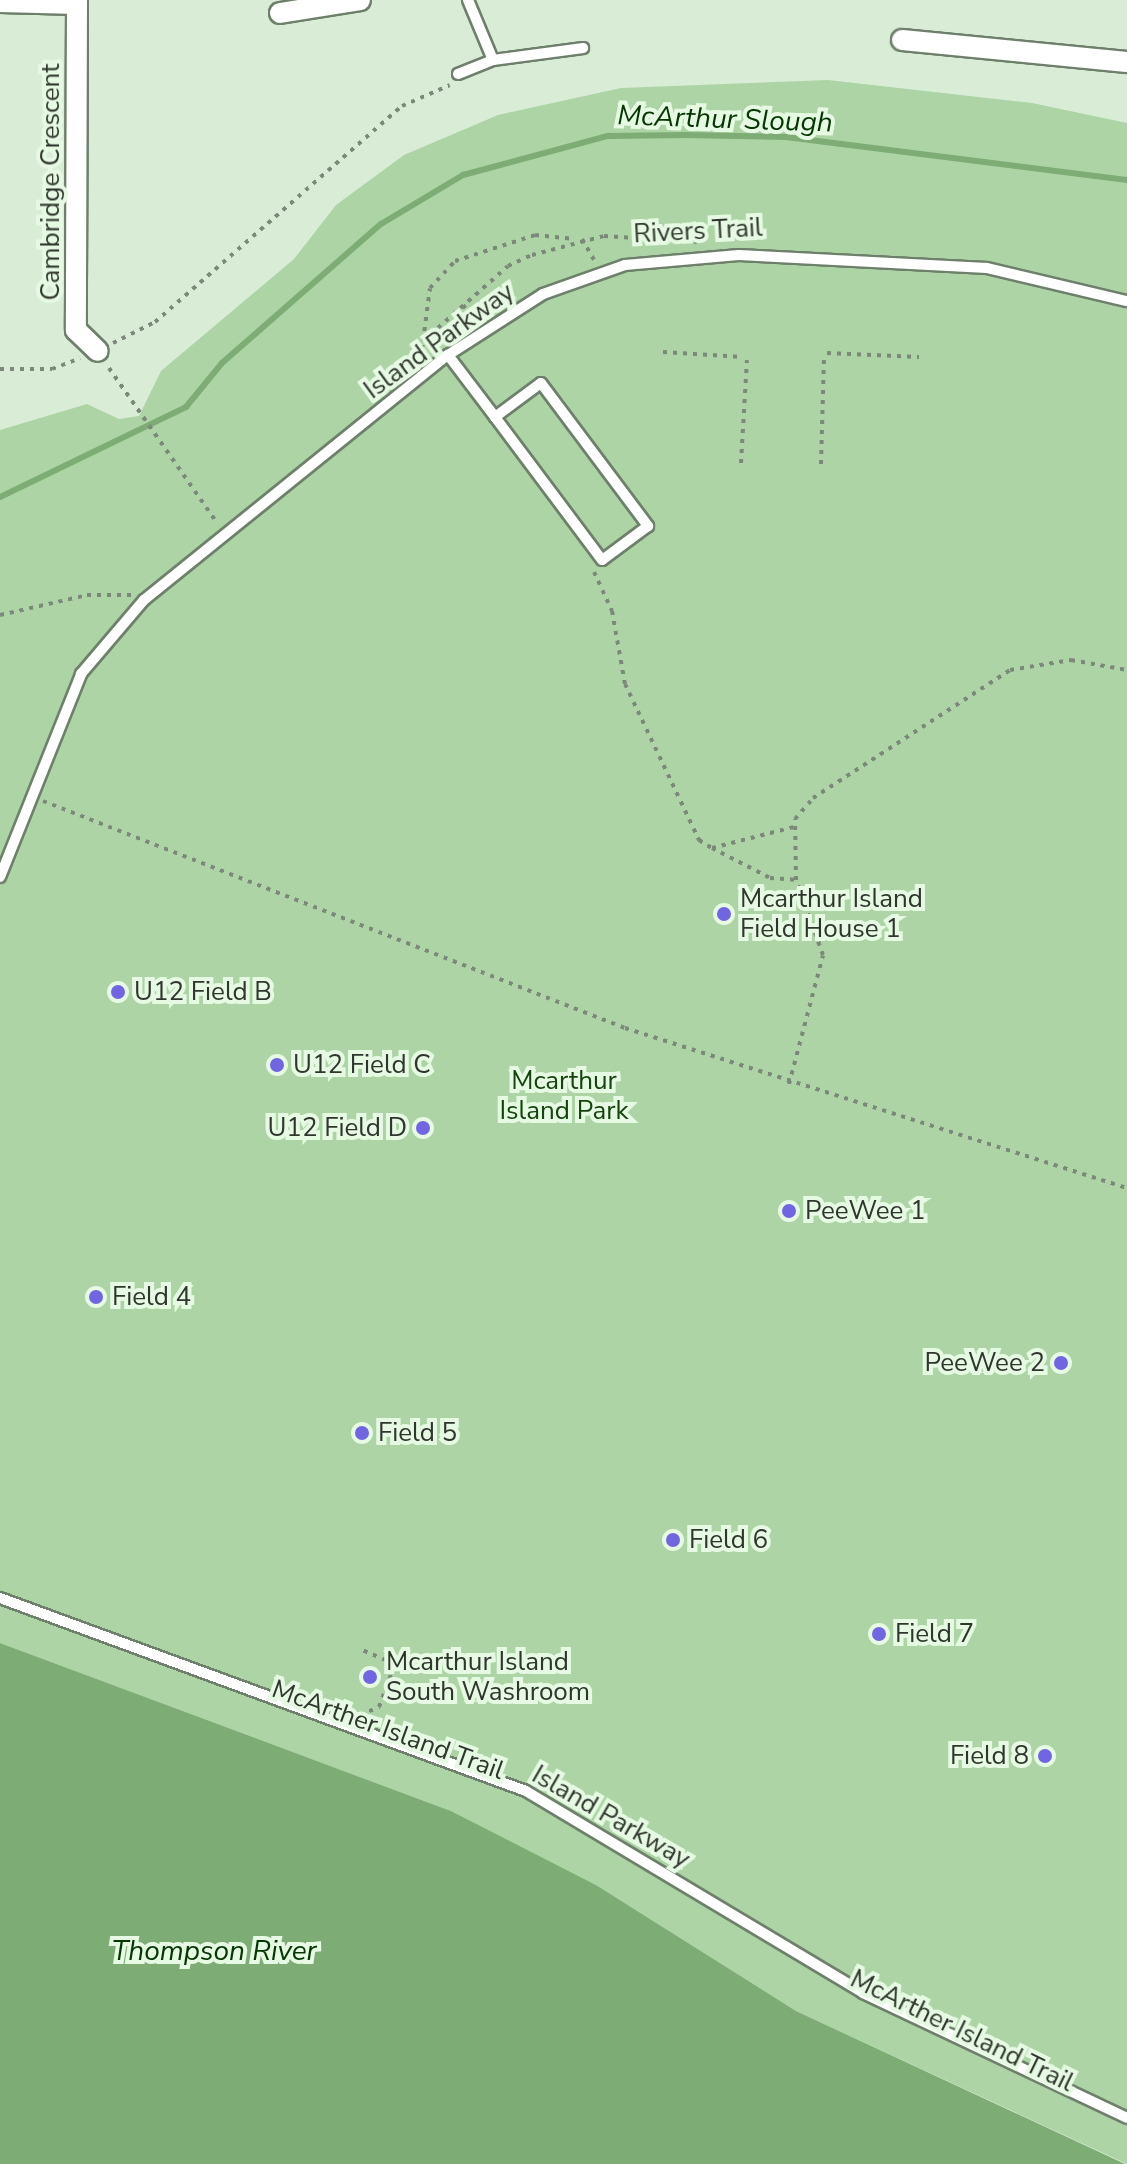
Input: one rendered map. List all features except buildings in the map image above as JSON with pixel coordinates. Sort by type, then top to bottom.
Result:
[{"type":"street","points":[[280,13],[360,0]]},
{"type":"street","name":"Cambridge Crescent","points":[[0,2],[77,2],[76,330],[98,351]]},
{"type":"street","points":[[902,40],[1127,62]]},
{"type":"lane","points":[[468,0],[493,60]]},
{"type":"lane","points":[[456,78],[493,60],[583,48]]},
{"type":"lane","name":"Island Parkway","points":[[0,877],[81,674],[144,600],[448,355],[576,278],[662,260],[818,257],[987,268],[1127,301]]},
{"type":"lane","points":[[448,355],[602,560],[648,526],[541,383],[495,417]]},
{"type":"lane","name":"Island Parkway","points":[[0,1598],[526,1791],[863,1993],[1127,2118]]},
{"type":"path","points":[[0,369],[52,369],[98,351],[155,322],[402,106],[456,78]]},
{"type":"path","name":"Rivers Trail","points":[[421,362],[430,288],[447,266],[535,235],[582,239],[648,235],[705,244],[643,250]]},
{"type":"path","name":"Rivers Trail","points":[[423,341],[508,266],[575,239]]},
{"type":"path","points":[[582,239],[594,260]]},
{"type":"path","name":"Rivers Trail","points":[[581,264],[605,257]]},
{"type":"path","points":[[463,305],[476,323]]},
{"type":"path","points":[[464,331],[489,314]]},
{"type":"path","points":[[98,351],[155,439],[217,523],[229,515]]},
{"type":"path","points":[[663,352],[745,359],[741,463]]},
{"type":"path","points":[[412,370],[432,354]]},
{"type":"path","points":[[821,464],[825,354],[919,357]]},
{"type":"path","points":[[602,560],[592,577],[612,611],[625,684],[663,753],[688,826],[712,848],[770,878],[796,880]]},
{"type":"path","points":[[0,615],[87,595],[133,596]]},
{"type":"path","points":[[789,1084],[823,955],[796,880],[795,827],[813,798],[1010,670],[1071,660],[1127,670]]},
{"type":"path","points":[[33,797],[789,1084],[1127,1188]]},
{"type":"path","points":[[712,848],[795,827]]},
{"type":"path","points":[[351,1725],[379,1707],[395,1664],[362,1650]]},
{"type":"green space","name":"Mcarthur Island Park","points":[[828,80],[1032,103],[1127,123],[1127,2164],[796,2011],[596,1885],[451,1811],[0,1643],[0,430],[87,404],[119,419],[139,416],[161,371],[294,259],[336,205],[404,155],[498,115],[621,88]]},
{"type":"water","name":"Thompson River","points":[[0,1643],[451,1811],[596,1885],[796,2011],[1125,2164],[0,2164]]},
{"type":"waterway","name":"McArthur Slough","points":[[0,497],[186,407],[222,363],[381,224],[463,175],[608,136],[686,135],[786,137],[1127,180]]},
{"type":"place","name":"Mcarthur Island Field House 1","points":[[724,914]]},
{"type":"place","name":"U12 Field B","points":[[118,992]]},
{"type":"place","name":"U12 Field C","points":[[277,1065]]},
{"type":"place","name":"U12 Field D","points":[[423,1128]]},
{"type":"place","name":"PeeWee 1","points":[[789,1211]]},
{"type":"place","name":"Field 4","points":[[96,1297]]},
{"type":"place","name":"PeeWee 2","points":[[1061,1363]]},
{"type":"place","name":"Field 5","points":[[362,1433]]},
{"type":"place","name":"Field 6","points":[[673,1540]]},
{"type":"place","name":"Field 7","points":[[879,1634]]},
{"type":"place","name":"Mcarthur Island South Washroom","points":[[370,1677]]},
{"type":"place","name":"Field 8","points":[[1045,1756]]}]
